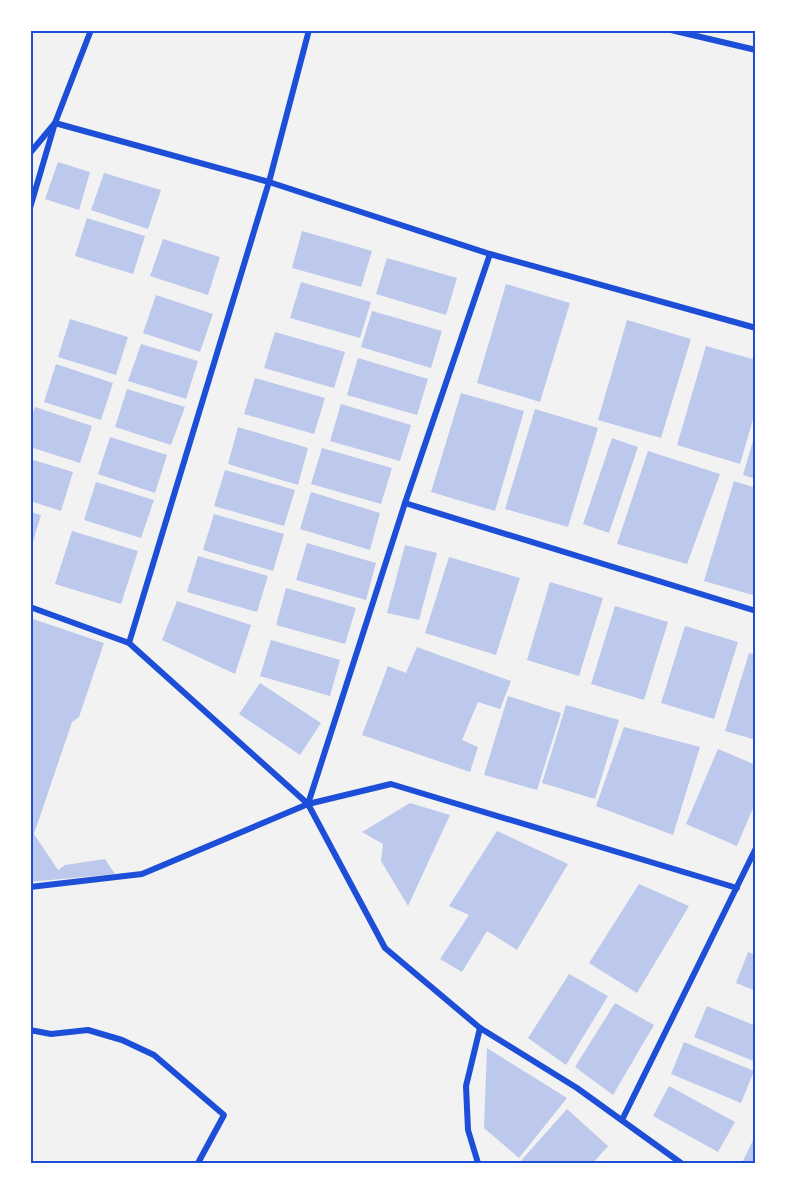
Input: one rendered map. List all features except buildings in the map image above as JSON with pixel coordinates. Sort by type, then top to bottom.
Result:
[{"type":"street","points":[[30,208],[55,123],[91,30]]},
{"type":"street","points":[[129,643],[269,182],[309,30]]},
{"type":"street","points":[[671,30],[756,50]]},
{"type":"street","points":[[30,153],[55,123]]},
{"type":"street","points":[[55,123],[269,182],[490,254],[756,328]]},
{"type":"street","points":[[309,804],[405,503],[490,254]]},
{"type":"street","points":[[405,503],[756,611]]},
{"type":"street","points":[[30,607],[129,643],[309,804],[385,948],[480,1028],[577,1088],[681,1163]]},
{"type":"street","points":[[30,887],[142,874],[309,804],[391,784],[737,888]]},
{"type":"street","points":[[622,1120],[756,848]]},
{"type":"street","points":[[478,1163],[468,1130],[466,1086],[480,1028]]},
{"type":"street","points":[[30,1030],[51,1034],[88,1030],[122,1040],[154,1055],[224,1115],[198,1163]]}]
